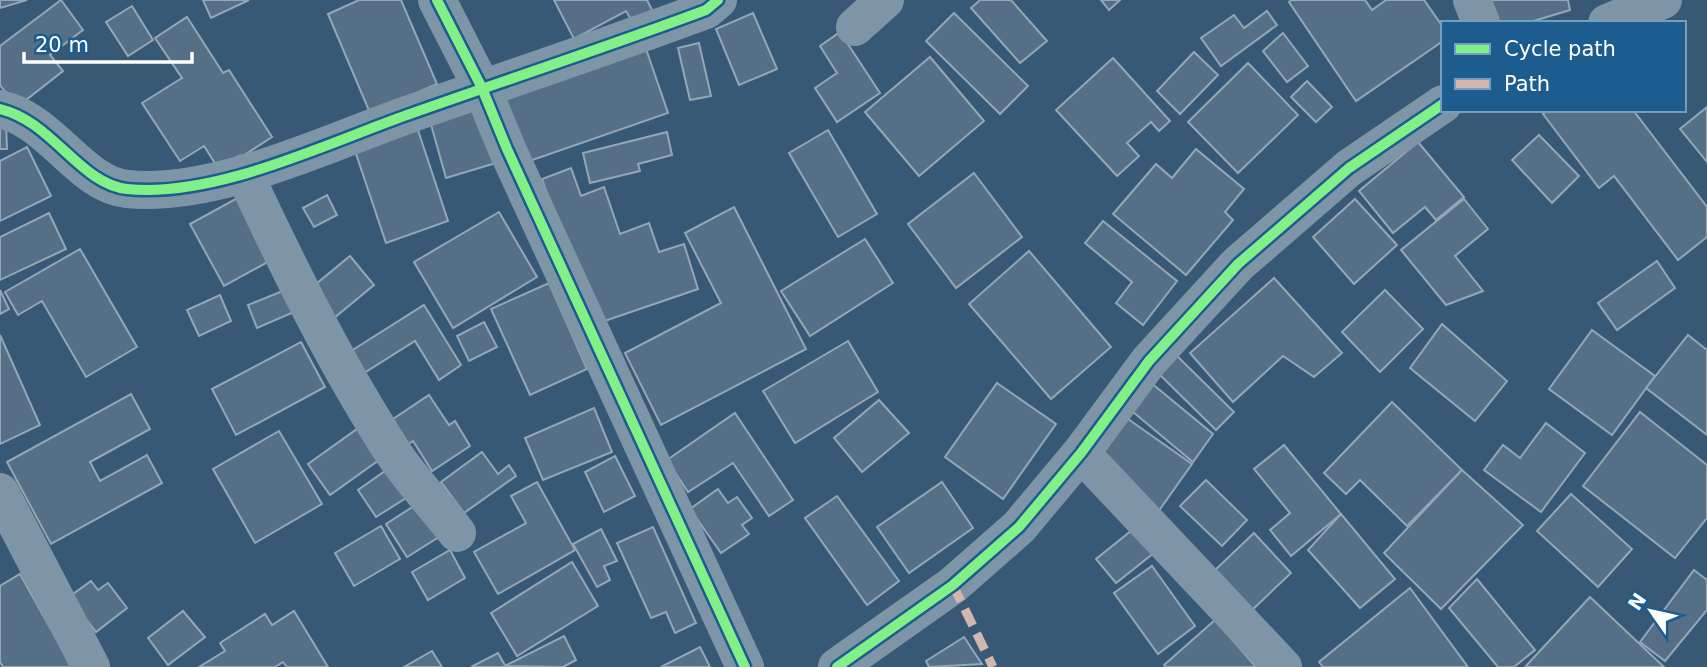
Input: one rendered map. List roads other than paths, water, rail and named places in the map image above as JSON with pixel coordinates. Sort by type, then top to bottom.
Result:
[{"type":"street","points":[[437,0],[482,88],[518,174],[745,667]]},
{"type":"street","points":[[0,109],[22,115],[49,135],[93,175],[125,189],[165,189],[244,173],[706,10],[718,0]]},
{"type":"street","points":[[855,27],[885,0]]},
{"type":"street","points":[[1472,0],[1481,21]]},
{"type":"street","points":[[1611,21],[1663,0]]},
{"type":"street","points":[[837,667],[953,585],[1019,527],[1081,453],[1149,361],[1238,264],[1349,168],[1441,105]]},
{"type":"street","points":[[244,173],[303,296],[395,456],[457,533]]},
{"type":"street","points":[[1081,453],[1283,667]]},
{"type":"street","points":[[0,492],[91,667]]}]
